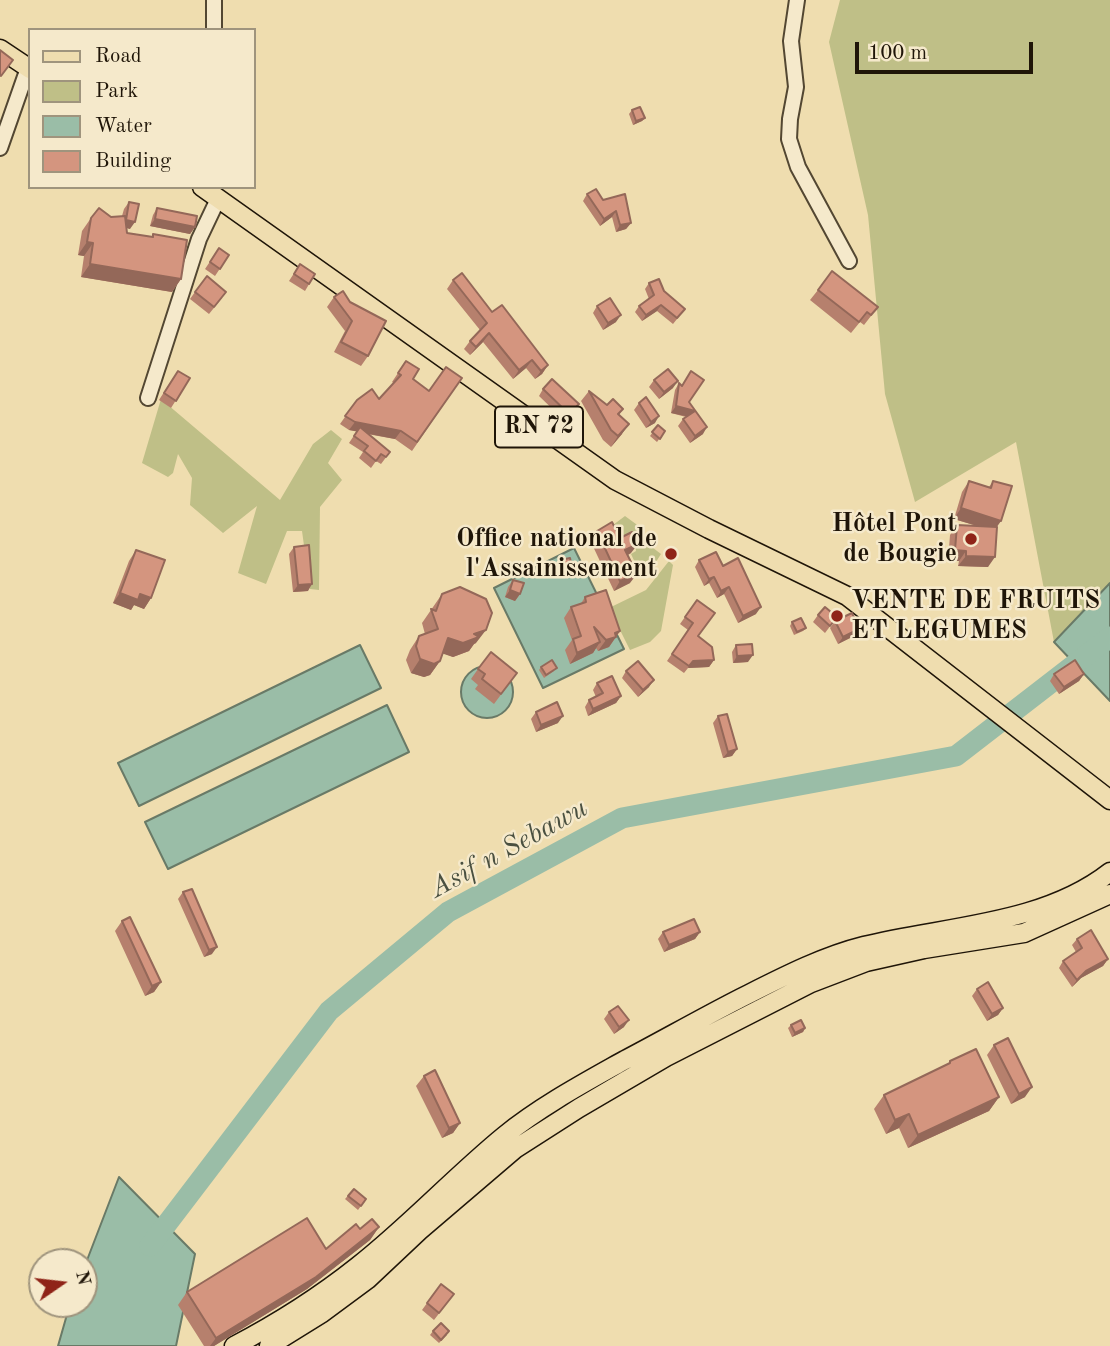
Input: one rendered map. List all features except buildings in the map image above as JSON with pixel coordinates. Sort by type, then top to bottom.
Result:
[{"type":"main road","points":[[0,49],[28,67]]},
{"type":"main road","name":"RN 72","points":[[207,190],[615,480],[847,596],[1110,800]]},
{"type":"main road","points":[[234,1346],[315,1299],[360,1265],[505,1135],[567,1092],[657,1043],[806,967],[861,947],[1018,916],[1068,896],[1110,872]]},
{"type":"main road","points":[[269,1346],[322,1313],[368,1279],[419,1231],[515,1149],[666,1057],[811,983],[866,962],[925,949],[1024,933],[1110,894]]},
{"type":"street","points":[[214,0],[214,28]]},
{"type":"street","points":[[797,0],[791,41],[796,87],[789,139],[798,167],[849,261]]},
{"type":"street","points":[[0,148],[28,71]]},
{"type":"street","points":[[148,398],[199,239],[207,190]]},
{"type":"green space","points":[[840,0],[1110,0],[1110,583],[1054,642],[1016,442],[915,502],[885,394],[868,215],[829,42]]},
{"type":"green space","points":[[161,399],[280,500],[313,444],[331,430],[342,439],[328,463],[342,480],[320,507],[319,590],[310,589],[302,531],[287,531],[266,584],[238,573],[257,506],[223,533],[190,505],[192,478],[178,454],[173,473],[168,477],[142,463]]},
{"type":"green space","points":[[625,516],[640,527],[645,526],[640,538],[661,554],[647,576],[640,573],[631,554],[636,551],[635,542],[620,540],[613,525]]},
{"type":"green space","points":[[669,561],[673,565],[661,631],[650,642],[630,650],[609,608],[646,590]]},
{"type":"water","points":[[574,548],[624,649],[543,688],[494,588]]},
{"type":"water","points":[[1110,583],[1110,701],[1054,642]]},
{"type":"water","points":[[360,645],[381,688],[139,806],[118,763]]},
{"type":"water","points":[[487,666],[497,668],[505,674],[511,682],[511,702],[505,710],[497,716],[487,718],[477,716],[469,710],[463,702],[461,692],[463,682],[469,674],[477,668]]},
{"type":"water","points":[[387,705],[409,752],[168,869],[145,822]]},
{"type":"water","points":[[119,1177],[195,1254],[176,1346],[58,1346],[66,1318],[98,1318],[98,1248],[92,1248]]},
{"type":"waterway","name":"Asif n Sebawu","points":[[150,1246],[329,1011],[448,912],[622,818],[956,756],[1110,637]]},
{"type":"place","name":"Hôtel Pont de Bougie","points":[[971,539]]},
{"type":"place","name":"Office national de l'Assainissement","points":[[671,554]]},
{"type":"place","name":"VENTE DE FRUITS ET LEGUMES","points":[[837,616]]}]
